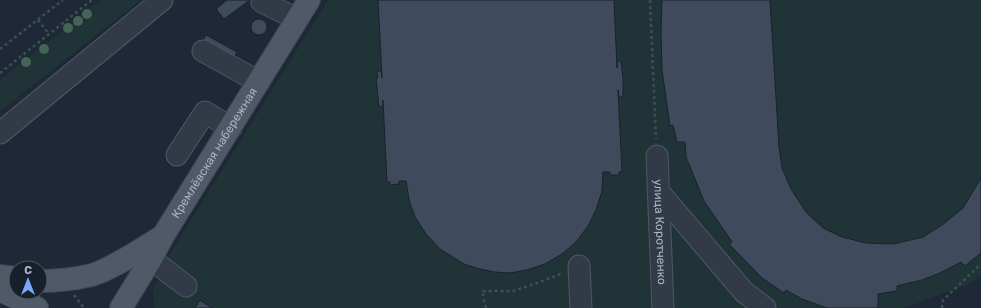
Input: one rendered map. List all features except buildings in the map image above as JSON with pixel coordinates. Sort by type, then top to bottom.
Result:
[{"type":"main road","name":"Кремлёвская набережная","points":[[126,304],[163,236],[309,0]]},
{"type":"main road","points":[[48,281],[63,281],[94,274],[122,261],[163,236]]},
{"type":"main road","points":[[0,290],[37,308]]},
{"type":"street","points":[[0,133],[162,0]]},
{"type":"street","points":[[262,2],[297,19]]},
{"type":"street","points":[[203,51],[259,82]]},
{"type":"street","points":[[178,155],[205,112],[231,128]]},
{"type":"street","name":"улица Коротченко","points":[[657,156],[663,308]]},
{"type":"street","points":[[658,191],[744,292],[765,308]]},
{"type":"street","points":[[151,259],[186,286]]},
{"type":"street","points":[[579,266],[581,308]]},
{"type":"path","points":[[0,49],[63,0]]},
{"type":"path","points":[[0,72],[92,0]]},
{"type":"path","points":[[650,0],[657,156]]},
{"type":"path","points":[[38,20],[49,34]]},
{"type":"path","points":[[942,308],[943,300],[981,264]]},
{"type":"path","points":[[486,308],[482,291],[513,291],[579,266]]},
{"type":"green space","points":[[101,0],[141,0],[0,111],[0,80]]},
{"type":"green space","points":[[328,0],[981,0],[981,276],[964,286],[904,308],[154,308],[153,291],[168,257]]},
{"type":"tram line","points":[[0,302],[13,308]]}]
